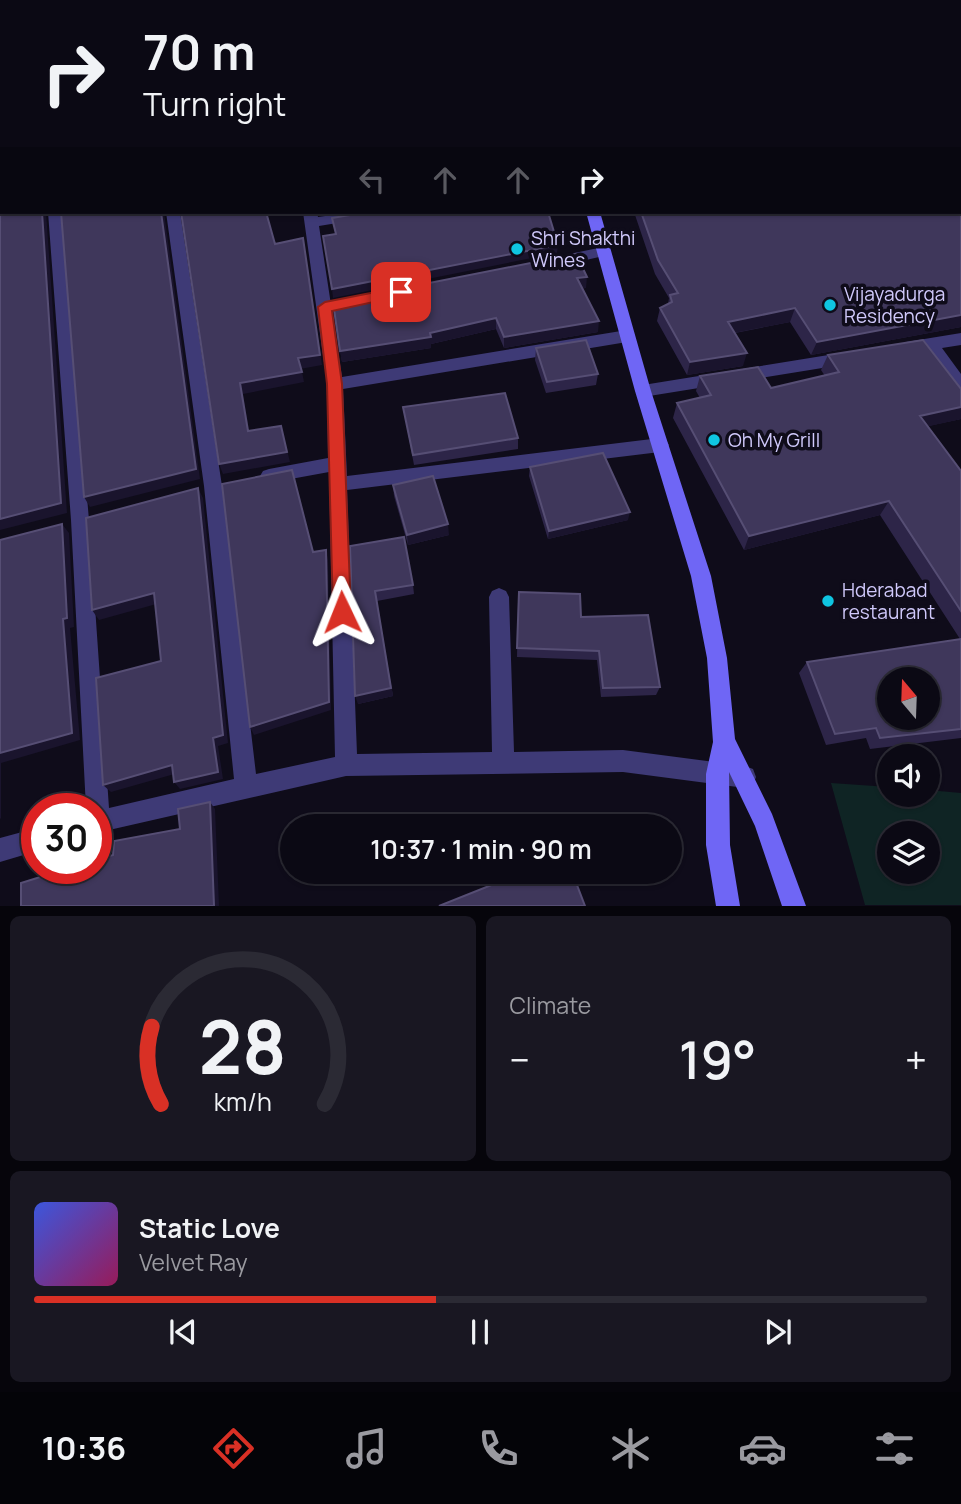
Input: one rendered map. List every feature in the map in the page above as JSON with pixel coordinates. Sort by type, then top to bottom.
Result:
[{"type":"main road","points":[[594,214],[643,391],[701,576],[718,658],[724,742],[717,774],[718,845],[728,905]]},
{"type":"main road","points":[[724,742],[745,777],[779,856],[794,905]]},
{"type":"street","points":[[55,214],[80,520],[95,793]]},
{"type":"street","points":[[173,214],[213,487],[246,788]]},
{"type":"street","points":[[346,765],[332,306],[311,217],[352,214]]},
{"type":"street","points":[[537,265],[603,252]]},
{"type":"street","points":[[335,384],[627,336]]},
{"type":"street","points":[[890,351],[961,338]]},
{"type":"street","points":[[931,344],[961,386]]},
{"type":"street","points":[[643,391],[863,355]]},
{"type":"street","points":[[338,484],[660,445]]},
{"type":"street","points":[[250,480],[338,463]]},
{"type":"street","points":[[499,597],[502,763]]},
{"type":"street","points":[[112,818],[346,765],[623,761],[745,777]]},
{"type":"street","points":[[0,850],[21,844]]},
{"type":"green space","points":[[831,783],[877,786],[877,807],[940,807],[940,791],[961,793],[961,905],[865,905]]},
{"type":"building","points":[[0,214],[42,214],[61,503],[0,519]]},
{"type":"building","points":[[61,214],[161,214],[196,469],[84,497]]},
{"type":"building","points":[[181,214],[267,214],[275,244],[303,238],[320,355],[298,358],[302,372],[240,383],[248,431],[281,426],[287,452],[219,464]]},
{"type":"building","points":[[356,214],[549,214],[558,245],[332,289],[323,236],[336,234],[332,218]]},
{"type":"building","points":[[642,214],[961,214],[961,315],[817,342],[795,308],[728,322],[747,353],[690,362],[660,308],[672,302],[670,295],[678,293],[658,260]]},
{"type":"building","points":[[576,254],[587,277],[577,278],[599,321],[504,337],[496,318],[430,333],[431,337],[340,351],[333,302]]},
{"type":"building","points":[[586,340],[598,374],[547,382],[536,348]]},
{"type":"building","points":[[923,340],[961,389],[961,407],[920,416],[961,471],[961,611],[889,501],[749,536],[677,403],[711,395],[700,376],[758,367],[771,388],[839,372],[828,355]]},
{"type":"building","points":[[505,393],[518,438],[413,455],[403,407]]},
{"type":"building","points":[[603,453],[630,512],[549,531],[530,467]]},
{"type":"building","points":[[292,470],[313,552],[326,550],[329,702],[250,727],[222,484]]},
{"type":"building","points":[[433,476],[448,524],[407,535],[393,485]]},
{"type":"building","points":[[198,488],[223,735],[213,738],[218,772],[174,782],[172,765],[103,785],[96,678],[161,661],[154,593],[92,610],[86,518]]},
{"type":"building","points":[[62,524],[67,618],[63,619],[72,733],[0,753],[0,540]]},
{"type":"building","points":[[404,537],[413,585],[375,591],[391,688],[355,696],[350,546]]},
{"type":"building","points":[[519,592],[580,594],[581,617],[648,615],[660,687],[603,688],[599,651],[517,648]]},
{"type":"building","points":[[961,639],[961,729],[880,738],[876,728],[835,734],[807,662]]},
{"type":"building","points":[[210,802],[214,906],[21,906],[21,884],[112,884],[114,841],[180,829],[178,809]]},
{"type":"building","points":[[494,884],[577,884],[585,906],[439,906]]},
{"type":"place","name":"Shri Shakthi Wines","points":[[517,249]]},
{"type":"place","name":"Vijayadurga Residency","points":[[830,305]]},
{"type":"place","name":"Oh My Grill","points":[[714,440]]},
{"type":"place","name":"Hderabad restaurant","points":[[828,601]]},
{"type":"route","points":[[342,612],[335,384],[325,307],[401,292]]}]
